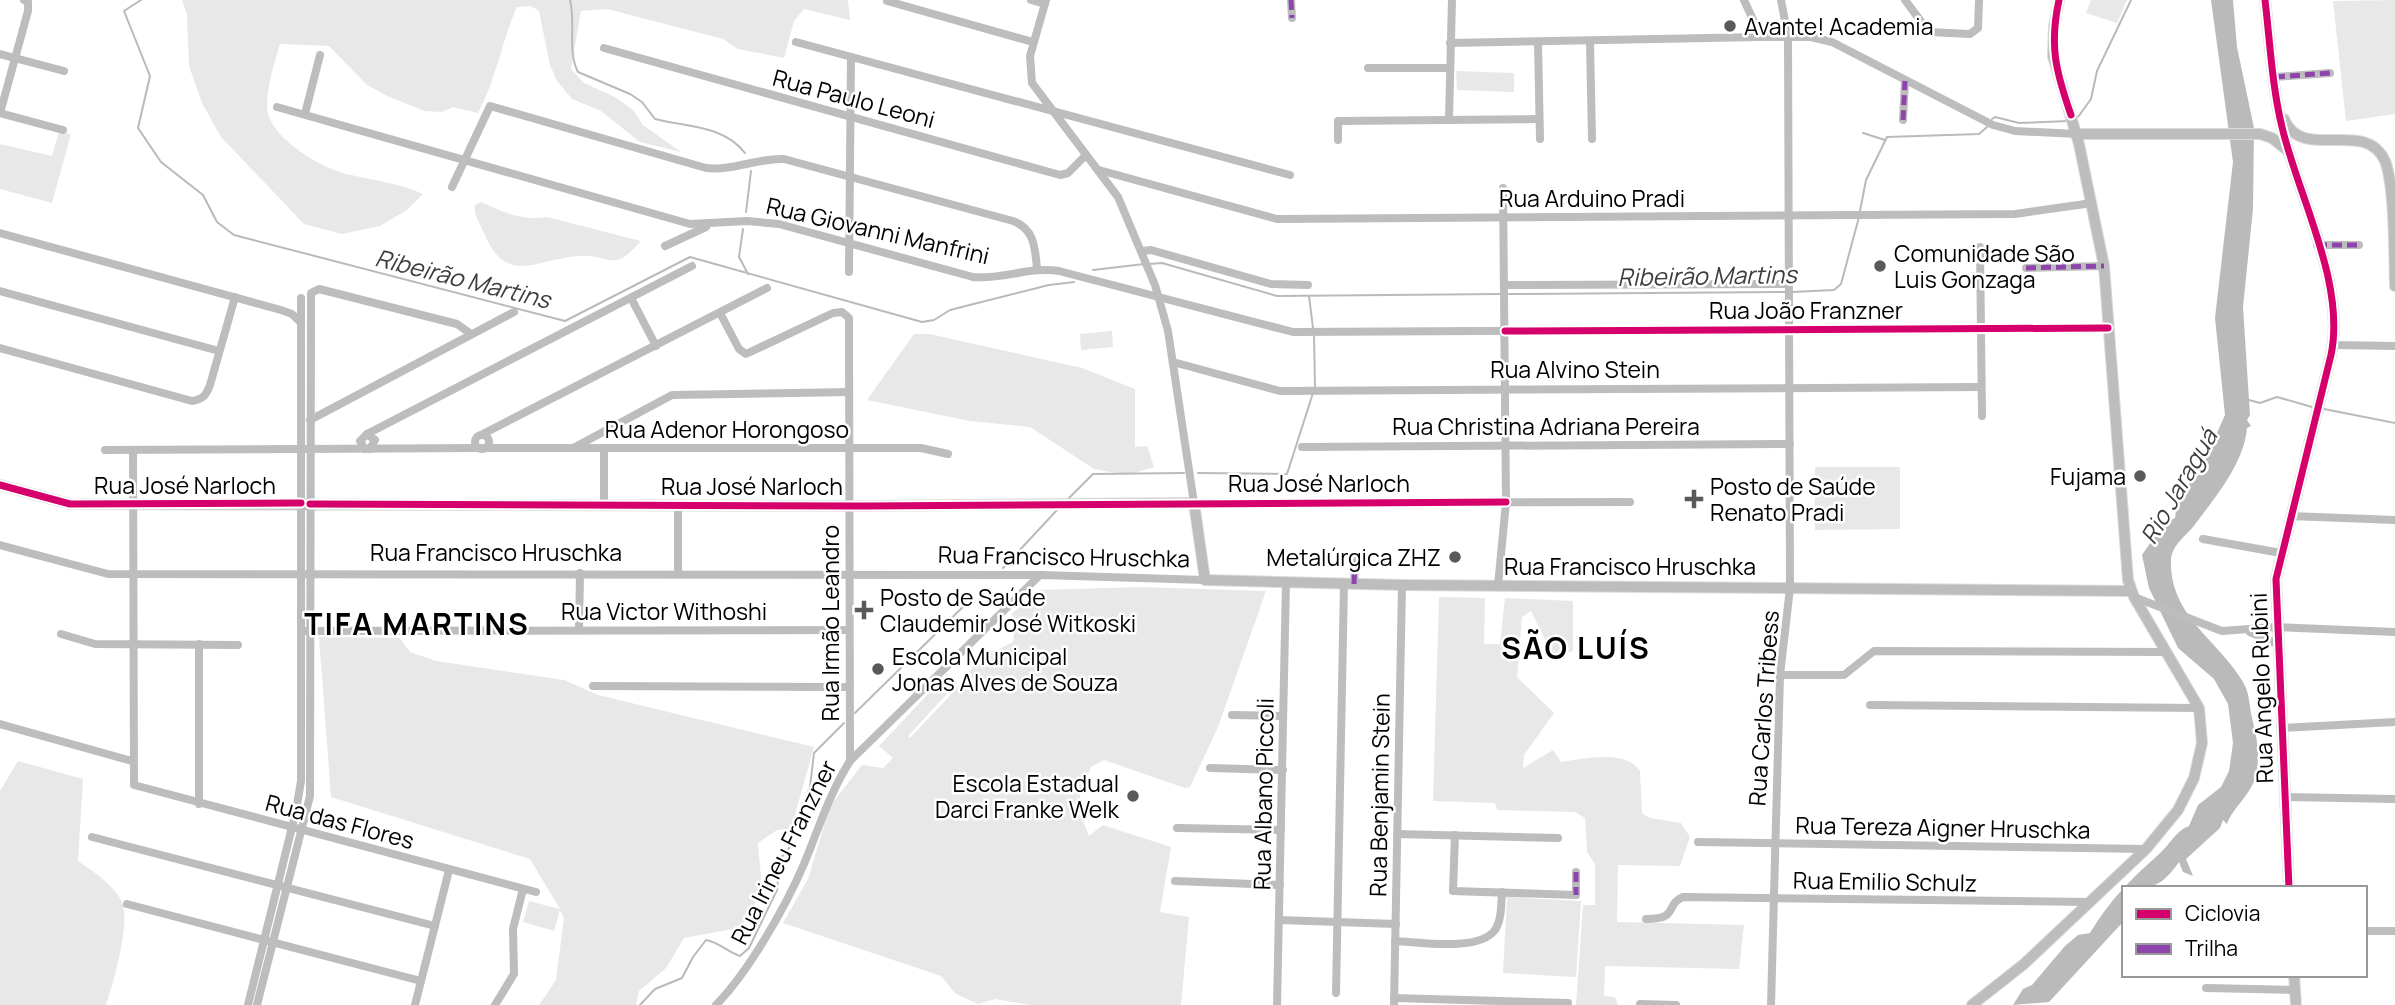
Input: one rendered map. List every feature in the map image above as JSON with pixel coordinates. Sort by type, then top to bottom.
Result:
[{"type":"main road","points":[[1972,1005],[2024,964],[2146,849],[2178,810],[2197,771],[2202,743],[2199,708],[2132,594],[2126,568],[2104,266],[2074,124],[2053,56],[2059,0]]},
{"type":"main road","name":"Rua Angelo Rubini","points":[[2265,0],[2278,107],[2330,293],[2333,345],[2276,579],[2289,886]]},
{"type":"main road","points":[[2278,107],[2289,128],[2302,139]]},
{"type":"main road","points":[[2074,124],[2259,134],[2272,138],[2289,152],[2294,143],[2302,139],[2360,140],[2370,143],[2379,152],[2390,176],[2395,286]]},
{"type":"main road","name":"Rua José Narloch","points":[[0,485],[60,503],[849,506],[1194,503]]},
{"type":"main road","points":[[1194,503],[1205,580]]},
{"type":"main road","name":"Rua Francisco Hruschka","points":[[1205,580],[2132,594]]},
{"type":"main road","points":[[2294,977],[2296,1005]]},
{"type":"street","points":[[1031,0],[1045,2],[1028,70],[1032,83],[1118,197],[1159,297],[1173,362],[1194,503]]},
{"type":"street","points":[[1292,0],[1292,18]]},
{"type":"street","points":[[1449,119],[1452,0]]},
{"type":"street","points":[[1744,0],[1761,37]]},
{"type":"street","name":"Rua Carlos Tribess","points":[[1771,1005],[1780,675],[1790,588],[1787,37],[1781,0]]},
{"type":"street","points":[[1905,0],[1929,32],[1970,34],[1978,28],[1980,22],[1979,0]]},
{"type":"street","points":[[26,1],[15,58],[0,113],[63,131]]},
{"type":"street","points":[[887,1],[1033,42]]},
{"type":"street","points":[[1450,43],[1823,38],[1993,125],[2015,131],[2074,124]]},
{"type":"street","points":[[796,42],[1290,175]]},
{"type":"street","points":[[1590,42],[1592,139]]},
{"type":"street","points":[[1538,43],[1540,139]]},
{"type":"street","name":"Rua Paulo Leoni","points":[[604,48],[1060,175],[1068,173],[1086,155]]},
{"type":"street","points":[[0,54],[64,71]]},
{"type":"street","points":[[305,114],[320,55]]},
{"type":"street","points":[[849,272],[849,117],[852,57]]},
{"type":"street","points":[[1368,68],[1449,68]]},
{"type":"street","points":[[2275,77],[2330,73]]},
{"type":"street","points":[[1903,120],[1905,81]]},
{"type":"street","points":[[452,187],[490,106],[706,168],[724,170],[756,161],[784,159],[1019,224],[1032,236],[1037,269]]},
{"type":"street","name":"Rua Giovanni Manfrini","points":[[277,107],[683,222],[711,225],[747,220],[767,222],[974,277],[999,277],[1037,269],[1073,274],[1159,297]]},
{"type":"street","points":[[1338,141],[1338,121],[1539,118]]},
{"type":"street","name":"Rua Arduino Pradi","points":[[1099,170],[1277,219],[2015,214],[2092,203]]},
{"type":"street","points":[[1498,586],[1506,502],[1503,188]]},
{"type":"street","points":[[664,246],[711,225]]},
{"type":"street","points":[[0,233],[235,297],[292,314],[305,323]]},
{"type":"street","points":[[2317,245],[2359,245]]},
{"type":"street","points":[[1980,247],[1982,416]]},
{"type":"street","points":[[1142,251],[1151,250],[1271,284],[1308,285]]},
{"type":"street","points":[[367,449],[360,443],[380,427],[692,266]]},
{"type":"street","points":[[2026,268],[2104,266]]},
{"type":"street","points":[[483,441],[495,427],[767,288]]},
{"type":"street","points":[[257,1005],[302,831],[311,782],[306,631],[305,323],[313,290],[319,289],[457,324],[471,334]]},
{"type":"street","points":[[1504,291],[1788,289]]},
{"type":"street","points":[[0,291],[219,351]]},
{"type":"street","points":[[0,348],[192,401],[205,396],[235,297]]},
{"type":"street","name":"Rua João Franzner","points":[[1159,297],[1276,330],[1314,332],[2108,328]]},
{"type":"street","points":[[301,298],[305,323],[310,420],[306,448]]},
{"type":"street","points":[[631,298],[656,346]]},
{"type":"street","points":[[310,420],[514,312]]},
{"type":"street","name":"Rua Irmão Leandro","points":[[720,313],[739,349],[746,354],[833,313],[842,312],[849,318],[850,761]]},
{"type":"street","points":[[2333,345],[2395,346]]},
{"type":"street","name":"Rua Alvino Stein","points":[[1173,362],[1273,390],[1981,387]]},
{"type":"street","points":[[572,449],[672,395],[849,393]]},
{"type":"street","points":[[341,449],[369,436]]},
{"type":"street","points":[[367,449],[369,436]]},
{"type":"street","name":"Rua Adenor Horongoso","points":[[369,436],[398,449]]},
{"type":"street","name":"Rua Adenor Horongoso","points":[[105,450],[453,449],[483,441],[504,448],[921,448],[948,454]]},
{"type":"street","name":"Rua Adenor Horongoso","points":[[453,449],[483,441]]},
{"type":"street","name":"Rua Christina Adriana Pereira","points":[[1302,447],[1790,444]]},
{"type":"street","points":[[604,449],[604,504]]},
{"type":"street","points":[[0,724],[132,761],[133,450]]},
{"type":"street","name":"Rua José Narloch","points":[[1194,503],[1630,502]]},
{"type":"street","points":[[678,505],[678,574]]},
{"type":"street","points":[[2290,516],[2395,520]]},
{"type":"street","points":[[2203,540],[2281,553]]},
{"type":"street","name":"Rua Francisco Hruschka","points":[[0,545],[98,573],[1040,575],[1205,580]]},
{"type":"street","points":[[1336,993],[1349,584],[1355,561]]},
{"type":"street","points":[[579,630],[580,573]]},
{"type":"street","name":"Rua Irineu Franzner","points":[[716,1005],[743,973],[799,874],[828,797],[850,761],[1040,575]]},
{"type":"street","name":"Rua Albano Piccoli","points":[[1277,1005],[1286,583]]},
{"type":"street","name":"Rua Benjamin Stein","points":[[1394,1001],[1402,585]]},
{"type":"street","points":[[2132,594],[2217,629],[2247,631],[2276,627],[2395,632]]},
{"type":"street","name":"Rua Victor Withoshi","points":[[306,631],[849,630]]},
{"type":"street","points":[[247,1005],[292,828],[300,781],[306,631]]},
{"type":"street","points":[[2247,631],[2277,643]]},
{"type":"street","points":[[61,634],[95,644],[238,645]]},
{"type":"street","points":[[199,644],[199,804]]},
{"type":"street","points":[[1780,675],[1844,675],[1874,652],[2167,652]]},
{"type":"street","points":[[593,685],[850,687]]},
{"type":"street","points":[[1870,705],[2199,708]]},
{"type":"street","points":[[1232,715],[1283,716]]},
{"type":"street","points":[[2282,728],[2395,722]]},
{"type":"street","name":"Rua das Flores","points":[[132,761],[134,785],[536,892]]},
{"type":"street","points":[[1210,768],[1283,770]]},
{"type":"street","points":[[2285,797],[2395,799]]},
{"type":"street","points":[[1177,828],[1282,830]]},
{"type":"street","points":[[1398,834],[1558,838]]},
{"type":"street","points":[[1455,835],[1453,891],[1576,895],[1576,872]]},
{"type":"street","points":[[92,837],[435,926]]},
{"type":"street","name":"Rua Tereza Aigner Hruschka","points":[[1698,842],[2146,849]]},
{"type":"street","points":[[415,1005],[449,870]]},
{"type":"street","points":[[1175,881],[1280,885]]},
{"type":"street","points":[[495,1005],[514,974],[513,929],[523,889]]},
{"type":"street","points":[[1395,942],[1479,942],[1495,930],[1500,920],[1502,892]]},
{"type":"street","name":"Rua Emilio Schulz","points":[[1646,919],[1661,919],[1669,915],[1677,899],[2092,902]]},
{"type":"street","points":[[127,904],[421,981]]},
{"type":"street","points":[[1279,920],[1395,924]]},
{"type":"street","points":[[2367,931],[2395,931]]},
{"type":"street","points":[[2206,988],[2295,990]]},
{"type":"street","points":[[1394,1001],[1568,1003]]},
{"type":"street","points":[[1640,1004],[1676,1005]]},
{"type":"shaded area","points":[[182,0],[848,0],[850,20],[804,9],[794,21],[784,58],[738,49],[723,39],[607,9],[581,11],[571,69],[584,83],[615,97],[633,110],[643,125],[681,152],[640,142],[601,111],[572,99],[557,81],[550,65],[539,11],[531,6],[517,7],[478,113],[453,107],[442,112],[425,111],[367,85],[329,46],[280,44],[273,67],[267,107],[270,119],[287,141],[327,167],[423,194],[407,210],[380,226],[342,234],[304,224],[221,137],[202,103],[189,66],[187,15]]},
{"type":"shaded area","points":[[2091,0],[2127,0],[2117,23],[2086,13]]},
{"type":"shaded area","points":[[2211,0],[2233,0],[2237,47],[2254,128],[2253,209],[2243,307],[2250,415],[2247,420],[2251,426],[2247,428],[2241,453],[2229,477],[2177,545],[2171,562],[2178,598],[2187,613],[2243,682],[2258,758],[2254,782],[2227,824],[2223,820],[2220,828],[2186,859],[2193,876],[2183,872],[2179,862],[2167,877],[2156,884],[2126,886],[2176,835],[2189,826],[2198,805],[2221,787],[2229,771],[2233,743],[2228,704],[2214,679],[2178,648],[2149,588],[2142,555],[2163,524],[2175,518],[2178,497],[2200,471],[2225,415],[2215,318],[2233,162]]},
{"type":"shaded area","points":[[2395,0],[2395,114],[2346,121],[2333,1]]},
{"type":"shaded area","points":[[1456,71],[1514,73],[1514,92],[1457,90]]},
{"type":"shaded area","points":[[59,132],[71,134],[52,203],[0,189],[0,144],[52,156]]},
{"type":"shaded area","points":[[481,202],[513,215],[547,217],[641,241],[617,260],[578,256],[524,266],[513,265],[493,251],[476,216],[475,205]]},
{"type":"shaded area","points":[[1112,331],[1113,347],[1081,350],[1080,334]]},
{"type":"shaded area","points":[[914,334],[930,334],[1082,368],[1135,389],[1135,447],[1147,446],[1154,467],[1127,475],[1094,469],[1030,427],[970,421],[867,400]]},
{"type":"shaded area","points":[[1815,467],[1900,467],[1900,529],[1815,530]]},
{"type":"shaded area","points":[[1139,587],[1266,591],[1218,727],[1190,787],[1185,788],[1104,760],[1091,767],[1077,805],[1089,836],[1103,825],[1171,847],[1160,912],[1189,917],[1181,1005],[1030,1005],[995,999],[978,1004],[956,994],[941,976],[783,923],[808,879],[830,806],[862,765],[883,768],[893,758],[879,746],[947,674],[957,683],[908,736],[910,738],[959,686],[984,651],[997,650],[1013,642],[1016,619],[1011,614],[1039,590]]},
{"type":"shaded area","points":[[1439,597],[1485,598],[1484,644],[1500,644],[1505,598],[1573,601],[1573,651],[1554,657],[1531,611],[1522,617],[1517,677],[1554,713],[1524,755],[1523,768],[1553,750],[1561,762],[1603,757],[1633,764],[1640,771],[1642,813],[1650,818],[1681,823],[1690,837],[1680,866],[1618,865],[1617,922],[1744,925],[1739,969],[1605,966],[1604,996],[1615,997],[1618,1005],[1576,1005],[1583,905],[1595,905],[1595,864],[1587,852],[1585,818],[1575,812],[1497,810],[1495,803],[1433,801]]},
{"type":"shaded area","points":[[319,637],[400,638],[410,652],[436,661],[564,680],[598,695],[814,747],[791,829],[777,830],[758,843],[761,878],[752,918],[733,929],[684,938],[666,968],[639,991],[636,1005],[539,1005],[556,980],[564,918],[560,910],[554,931],[523,922],[529,901],[560,909],[530,859],[331,797]]},
{"type":"shaded area","points":[[18,761],[83,779],[78,861],[114,890],[124,911],[120,953],[106,1005],[0,1005],[0,791]]},
{"type":"shaded area","points":[[2122,890],[2122,923],[2049,1002],[2013,1005],[2023,989],[2032,985],[2065,946],[2078,935],[2090,933]]},
{"type":"shaded area","points":[[1507,897],[1581,901],[1576,977],[1503,973]]},
{"type":"waterway","name":"Ribeirão Martins","points":[[141,0],[124,11],[150,76],[138,128],[161,162],[203,195],[217,222],[234,235],[565,321],[690,257],[922,322],[934,320],[950,310],[1049,285],[1074,282]]},
{"type":"waterway","points":[[570,0],[572,46],[578,72],[630,94],[642,102],[655,119],[715,132],[726,137],[745,153]]},
{"type":"waterway","name":"Ribeirão Martins","points":[[2078,117],[2091,99],[2097,71],[2131,0]]},
{"type":"waterway","name":"Ribeirão Martins","points":[[1992,119],[1995,117],[2019,123],[2069,121]]},
{"type":"waterway","name":"Ribeirão Martins","points":[[1860,211],[1866,180],[1887,137],[1979,134],[1987,127]]},
{"type":"waterway","points":[[1863,133],[1885,140]]},
{"type":"waterway","points":[[746,212],[751,171]]},
{"type":"waterway","name":"Ribeirão Martins","points":[[1792,292],[1834,290],[1841,284],[1859,217]]},
{"type":"waterway","points":[[743,229],[739,257],[748,274]]},
{"type":"waterway","name":"Ribeirão Martins","points":[[1149,264],[1162,263],[1277,296],[1500,294]]},
{"type":"waterway","name":"Ribeirão Martins","points":[[1093,270],[1144,264]]},
{"type":"waterway","name":"Ribeirão Martins","points":[[1509,294],[1787,292]]},
{"type":"waterway","points":[[1309,296],[1313,328]]},
{"type":"waterway","points":[[1314,334],[1315,387]]},
{"type":"waterway","points":[[1198,473],[1287,474],[1313,393]]},
{"type":"waterway","points":[[2245,399],[2260,403],[2277,397],[2312,407]]},
{"type":"waterway","points":[[2324,409],[2395,423]]},
{"type":"waterway","points":[[1068,499],[1093,474],[1184,473]]},
{"type":"waterway","points":[[1003,568],[1057,510]]},
{"type":"waterway","points":[[855,713],[972,598]]},
{"type":"waterway","points":[[640,1005],[655,989],[682,978],[706,940],[740,956],[749,948],[777,890],[780,859],[789,848],[793,827],[810,787],[814,753],[844,723]]},
{"type":"marked path","points":[[1291,0],[1292,18]]},
{"type":"marked path","points":[[2275,77],[2330,73]]},
{"type":"marked path","points":[[1903,120],[1905,81]]},
{"type":"marked path","points":[[2317,245],[2359,245]]},
{"type":"marked path","points":[[2026,268],[2104,266]]},
{"type":"marked path","points":[[1354,584],[1355,561]]},
{"type":"marked path","points":[[1576,872],[1576,895]]},
{"type":"cycle path","points":[[2059,0],[2054,45],[2061,85],[2071,115]]},
{"type":"cycle path","points":[[2265,0],[2282,127],[2326,269],[2334,327],[2331,355],[2276,579],[2289,886]]},
{"type":"cycle path","points":[[1505,331],[2108,328]]},
{"type":"cycle path","points":[[0,485],[70,504],[301,503]]},
{"type":"cycle path","points":[[310,504],[865,506],[1506,502]]},
{"type":"place","name":"Avante! Academia","points":[[1730,26]]},
{"type":"place","name":"Comunidade São Luis Gonzaga","points":[[1880,266]]},
{"type":"place","name":"Fujama","points":[[2140,476]]},
{"type":"place","name":"Posto de Saúde Renato Pradi","points":[[1694,499]]},
{"type":"place","name":"Metalúrgica ZHZ","points":[[1455,557]]},
{"type":"place","name":"Posto de Saúde Claudemir José Witkoski","points":[[864,610]]},
{"type":"place","name":"Escola Municipal Jonas Alves de Souza","points":[[878,669]]},
{"type":"place","name":"Escola Estadual Darci Franke Welk","points":[[1133,796]]},
{"type":"district","name":"TIFA MARTINS","points":[[417,623]]},
{"type":"district","name":"SÃO LUÍS","points":[[1576,647]]},
{"type":"water label","name":"Rio Jaraguá","points":[[2178,486]]}]
